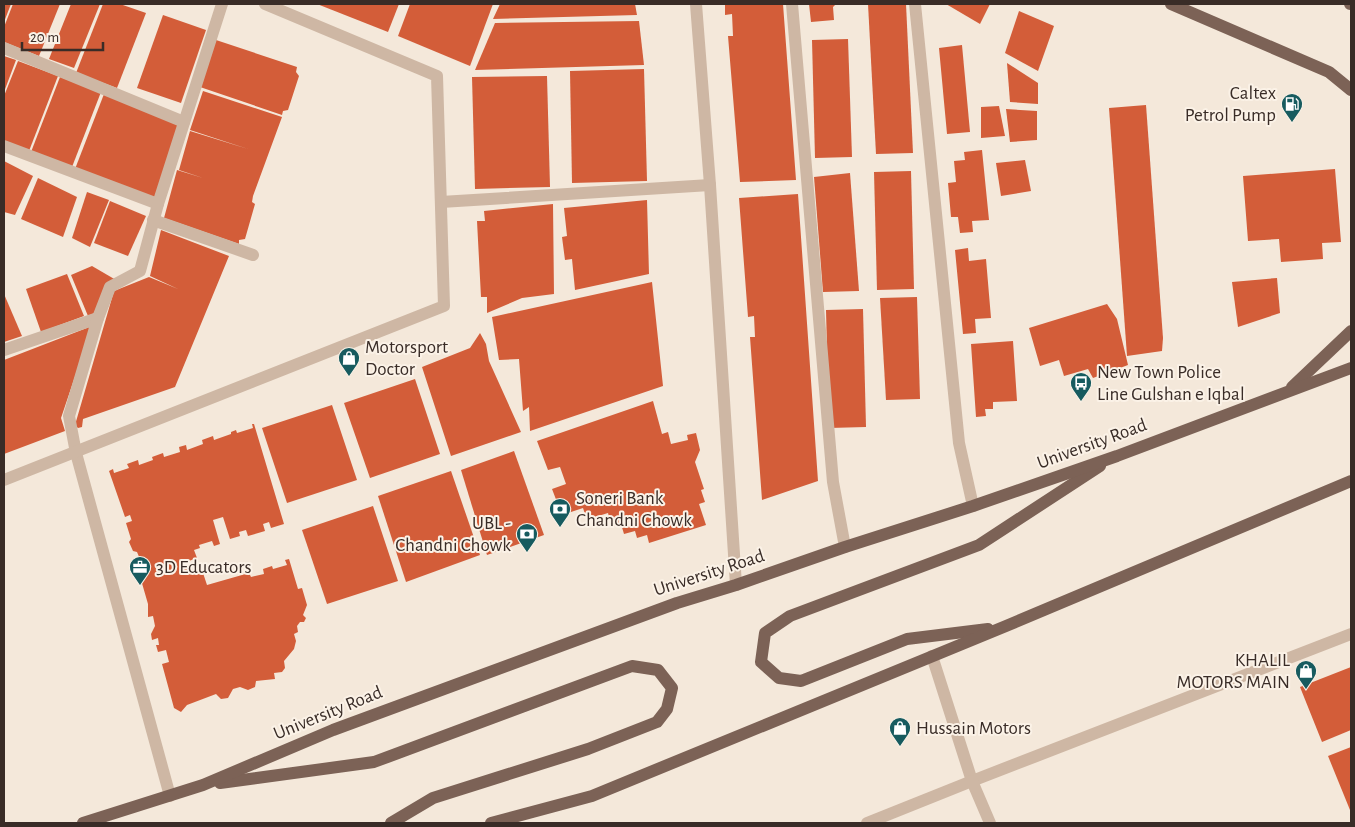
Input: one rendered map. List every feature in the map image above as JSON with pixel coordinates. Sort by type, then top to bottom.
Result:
[{"type":"main road","points":[[1171,4],[1329,72],[1351,90]]},
{"type":"main road","points":[[1289,390],[1351,331]]},
{"type":"main road","name":"University Road","points":[[82,823],[203,785],[333,730],[677,603],[973,506],[1117,456],[1351,368]]},
{"type":"main road","points":[[1006,626],[907,639],[801,681],[779,678],[761,662],[765,633],[790,616],[979,545],[1117,456]]},
{"type":"main road","points":[[491,823],[592,796],[1006,626],[1351,481]]},
{"type":"main road","points":[[203,785],[374,762],[632,666],[658,670],[672,688],[668,709],[657,722],[588,749],[433,798],[391,823]]},
{"type":"street","points":[[170,796],[76,453],[69,416],[98,318],[110,287],[140,271],[153,220],[222,4]]},
{"type":"street","points":[[4,480],[444,306],[438,76],[265,4]]},
{"type":"street","points":[[696,4],[710,185],[736,585]]},
{"type":"street","points":[[792,4],[832,482],[844,547]]},
{"type":"street","points":[[915,4],[959,443],[973,506]]},
{"type":"street","points":[[4,48],[184,122]]},
{"type":"street","points":[[4,146],[158,204]]},
{"type":"street","points":[[441,202],[710,185]]},
{"type":"street","points":[[153,220],[253,255]]},
{"type":"street","points":[[4,350],[98,318]]},
{"type":"street","points":[[868,823],[1351,634]]},
{"type":"street","points":[[932,656],[972,781],[990,823]]},
{"type":"building","points":[[4,4],[11,4],[4,22]]},
{"type":"building","points":[[13,4],[60,4],[39,56],[4,42],[4,27]]},
{"type":"building","points":[[71,4],[100,4],[74,68],[49,59]]},
{"type":"building","points":[[103,4],[120,4],[146,13],[117,88],[76,73]]},
{"type":"building","points":[[317,4],[399,4],[388,32]]},
{"type":"building","points":[[410,4],[493,4],[470,66],[398,36]]},
{"type":"building","points":[[500,4],[635,4],[637,15],[493,19]]},
{"type":"building","points":[[725,4],[783,4],[796,180],[740,182],[728,36],[733,36],[732,14],[725,15]]},
{"type":"building","points":[[809,4],[836,4],[833,7],[834,20],[811,22]]},
{"type":"building","points":[[868,4],[906,4],[913,153],[876,154]]},
{"type":"building","points":[[946,4],[990,4],[980,24]]},
{"type":"building","points":[[1019,11],[1054,26],[1038,71],[1005,53]]},
{"type":"building","points":[[163,15],[206,30],[181,103],[137,88]]},
{"type":"building","points":[[639,21],[644,65],[475,70],[495,23]]},
{"type":"building","points":[[848,39],[852,157],[815,158],[812,40]]},
{"type":"building","points":[[216,40],[297,67],[296,72],[299,76],[288,110],[283,111],[282,115],[200,87]]},
{"type":"building","points":[[962,45],[970,132],[947,134],[939,48]]},
{"type":"building","points":[[4,56],[16,60],[4,92]]},
{"type":"building","points":[[18,61],[58,76],[29,151],[4,142],[4,96]]},
{"type":"building","points":[[1007,63],[1038,83],[1038,104],[1010,102]]},
{"type":"building","points":[[644,69],[647,181],[572,183],[570,71]]},
{"type":"building","points":[[547,76],[550,187],[475,189],[472,77]]},
{"type":"building","points":[[60,77],[101,92],[72,167],[31,152]]},
{"type":"building","points":[[203,91],[282,117],[253,196],[252,202],[255,204],[245,239],[239,240],[239,244],[164,218],[177,170],[203,178],[179,170],[190,131],[248,149],[190,130]]},
{"type":"building","points":[[104,94],[180,123],[156,200],[75,169]]},
{"type":"building","points":[[1146,105],[1163,338],[1162,351],[1127,356],[1109,108]]},
{"type":"building","points":[[999,106],[1005,136],[981,138],[981,107]]},
{"type":"building","points":[[1006,109],[1037,111],[1037,140],[1010,142]]},
{"type":"building","points":[[982,150],[989,220],[972,221],[973,232],[960,233],[958,217],[951,217],[948,183],[956,182],[954,161],[965,160],[964,152]]},
{"type":"building","points":[[1025,160],[1031,191],[1001,196],[996,163]]},
{"type":"building","points":[[4,161],[33,176],[15,215],[4,212]]},
{"type":"building","points":[[1335,169],[1341,242],[1322,243],[1323,259],[1281,262],[1279,239],[1248,241],[1243,176]]},
{"type":"building","points":[[911,171],[914,289],[877,290],[874,172]]},
{"type":"building","points":[[850,173],[859,291],[823,292],[814,177]]},
{"type":"building","points":[[38,178],[77,197],[63,237],[21,219]]},
{"type":"building","points":[[87,192],[109,200],[90,247],[72,238]]},
{"type":"building","points":[[798,194],[818,481],[762,500],[750,337],[755,337],[754,316],[748,317],[739,198]]},
{"type":"building","points":[[647,200],[649,274],[575,290],[572,259],[565,260],[562,237],[567,236],[564,208]]},
{"type":"building","points":[[110,201],[146,216],[128,256],[94,243]]},
{"type":"building","points":[[553,204],[554,294],[522,298],[487,313],[487,297],[481,297],[477,221],[485,221],[484,211]]},
{"type":"building","points":[[161,230],[229,256],[175,387],[83,419],[82,427],[78,428],[75,425],[114,291],[149,277],[178,289],[150,276]]},
{"type":"building","points":[[968,248],[969,261],[986,259],[991,318],[975,319],[976,333],[963,334],[955,250]]},
{"type":"building","points":[[92,266],[116,280],[99,311],[88,316],[71,275]]},
{"type":"building","points":[[67,274],[84,316],[41,332],[26,289]]},
{"type":"building","points":[[1277,278],[1280,313],[1238,327],[1232,282]]},
{"type":"building","points":[[652,282],[663,386],[530,431],[529,407],[523,411],[519,359],[499,360],[492,317]]},
{"type":"building","points":[[4,294],[22,336],[4,342]]},
{"type":"building","points":[[917,297],[920,399],[886,400],[880,298]]},
{"type":"building","points":[[1107,304],[1117,319],[1128,365],[1093,378],[1088,369],[1064,376],[1059,360],[1040,366],[1029,328]]},
{"type":"building","points":[[863,309],[866,427],[829,428],[826,310]]},
{"type":"building","points":[[92,326],[61,418],[65,431],[4,454],[4,360]]},
{"type":"building","points":[[480,333],[486,344],[489,361],[521,432],[451,456],[422,367],[470,348]]},
{"type":"building","points":[[1013,341],[1017,401],[993,402],[993,409],[985,409],[986,416],[976,417],[971,344]]},
{"type":"building","points":[[415,379],[440,454],[370,478],[344,403]]},
{"type":"building","points":[[653,401],[662,434],[668,432],[671,444],[688,440],[687,435],[696,433],[700,450],[695,462],[704,489],[701,490],[705,502],[699,504],[706,525],[649,543],[647,535],[637,538],[635,531],[624,534],[621,524],[612,527],[608,513],[595,517],[585,514],[583,508],[562,515],[552,489],[566,484],[560,467],[548,470],[537,441]]},
{"type":"building","points":[[332,405],[357,480],[287,503],[262,428]]},
{"type":"building","points":[[252,424],[254,424],[284,524],[271,528],[269,522],[263,524],[265,531],[248,536],[246,530],[239,532],[240,536],[230,539],[223,517],[213,520],[220,544],[214,546],[212,541],[199,545],[200,548],[194,550],[197,558],[186,562],[189,571],[201,567],[207,585],[249,573],[251,577],[264,574],[263,569],[272,566],[273,569],[287,565],[285,560],[289,559],[298,589],[302,588],[307,605],[303,615],[306,618],[304,622],[300,622],[297,626],[298,632],[294,634],[296,641],[294,649],[284,661],[285,668],[282,672],[274,673],[275,679],[256,681],[255,687],[248,690],[240,687],[233,689],[228,698],[221,699],[216,694],[187,705],[181,712],[174,708],[162,664],[169,662],[166,650],[158,652],[156,645],[159,645],[158,638],[152,640],[151,634],[155,626],[153,616],[148,617],[148,604],[137,566],[140,559],[137,552],[133,551],[129,542],[131,539],[126,523],[132,521],[130,515],[125,517],[109,471],[113,469],[114,473],[129,468],[127,464],[138,460],[139,465],[153,460],[152,457],[163,453],[164,457],[180,452],[179,447],[186,445],[187,450],[203,444],[202,440],[213,436],[214,440],[231,434],[231,432],[236,430],[237,433],[253,428]]},
{"type":"building","points":[[514,451],[544,535],[487,555],[461,470]]},
{"type":"building","points":[[451,471],[480,555],[406,582],[378,496]]},
{"type":"building","points":[[373,506],[398,581],[327,604],[302,530]]},
{"type":"building","points":[[1351,667],[1351,730],[1322,742],[1300,687]]},
{"type":"building","points":[[1351,747],[1351,809],[1350,810],[1328,756]]},
{"type":"place","name":"Caltex Petrol Pump","points":[[1292,123]]},
{"type":"place","name":"Motorsport Doctor","points":[[349,377]]},
{"type":"place","name":"New Town Police Line Gulshan e Iqbal","points":[[1081,402]]},
{"type":"place","name":"Soneri Bank Chandni Chowk","points":[[560,528]]},
{"type":"place","name":"UBL - Chandni Chowk","points":[[527,553]]},
{"type":"place","name":"3D Educators","points":[[140,586]]},
{"type":"place","name":"KHALIL MOTORS MAIN","points":[[1306,690]]},
{"type":"place","name":"Hussain Motors","points":[[900,747]]}]
